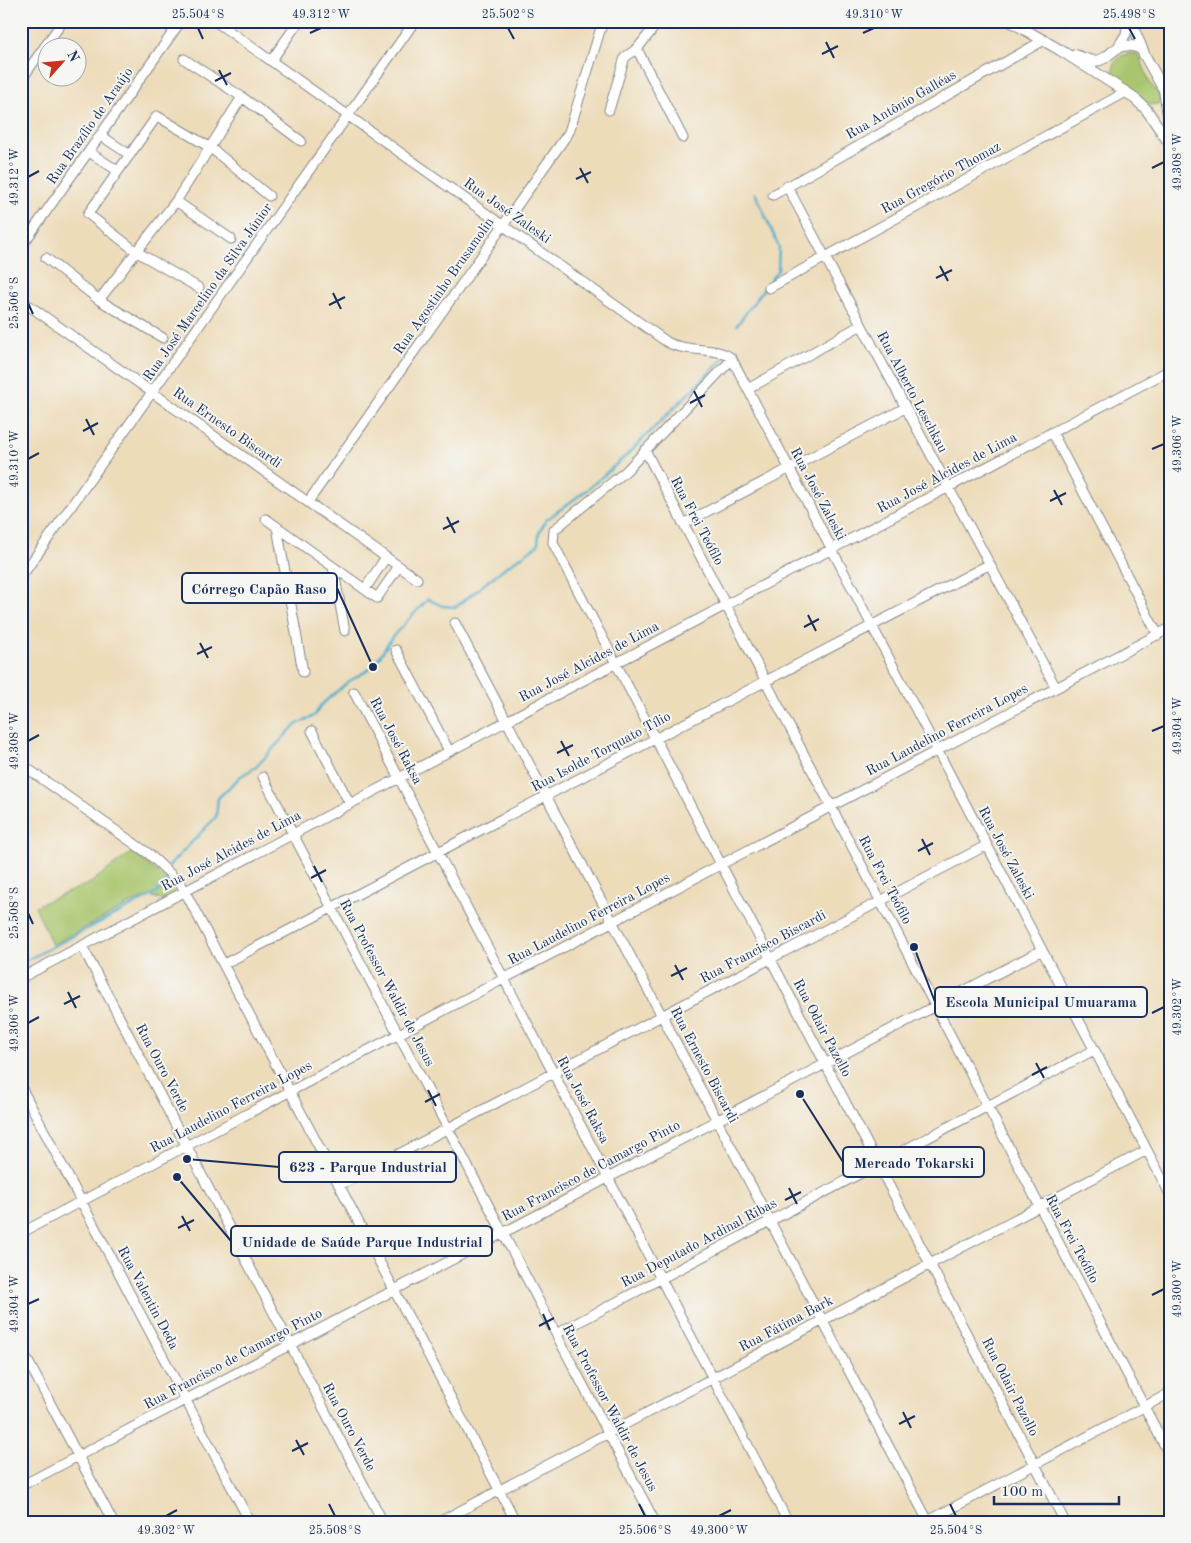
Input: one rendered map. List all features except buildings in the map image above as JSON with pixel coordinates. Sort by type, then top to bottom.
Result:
[{"type":"main road","points":[[1010,21],[1044,40],[1126,92],[1150,115],[1170,144]]},
{"type":"main road","points":[[1060,50],[1095,61],[1107,56],[1118,47],[1130,45],[1144,52],[1167,92],[1170,126]]},
{"type":"main road","points":[[1103,77],[1102,67],[1107,56]]},
{"type":"main road","points":[[1150,115],[1160,114],[1168,107]]},
{"type":"street","points":[[21,80],[63,21]]},
{"type":"street","name":"Rua Brazílio de Araújo","points":[[21,247],[181,21]]},
{"type":"street","name":"Rua José Zaleski","points":[[215,21],[672,345],[685,349],[721,353],[732,359],[1170,1194]]},
{"type":"street","points":[[271,61],[299,21]]},
{"type":"street","name":"Rua José Marcelino da Silva Júnior","points":[[21,577],[415,21]]},
{"type":"street","name":"Rua Agostinho Brusamolin","points":[[308,502],[569,132],[603,21]]},
{"type":"street","points":[[610,110],[626,57],[637,49],[659,21]]},
{"type":"street","points":[[1118,47],[1126,34],[1130,21]]},
{"type":"street","points":[[1130,21],[1144,52]]},
{"type":"street","name":"Rua Antônio Galléas","points":[[773,195],[1044,40]]},
{"type":"street","points":[[637,49],[683,138]]},
{"type":"street","points":[[184,60],[242,97],[301,141]]},
{"type":"street","name":"Rua Gregório Thomaz","points":[[769,288],[1126,92]]},
{"type":"street","points":[[99,300],[176,201],[242,97]]},
{"type":"street","points":[[199,288],[137,252],[88,214],[156,116],[211,148],[269,196]]},
{"type":"street","points":[[100,136],[130,155]]},
{"type":"street","points":[[89,152],[118,171]]},
{"type":"street","name":"Rua Alberto Leschkau","points":[[787,186],[939,473],[950,487],[1056,688]]},
{"type":"street","points":[[176,201],[231,239]]},
{"type":"street","points":[[46,258],[99,300],[162,338]]},
{"type":"street","name":"Rua Ernesto Biscardi","points":[[21,300],[417,578]]},
{"type":"street","points":[[748,389],[861,325]]},
{"type":"street","points":[[645,450],[732,359]]},
{"type":"street","name":"Rua José Alcides de Lima","points":[[21,978],[1170,370]]},
{"type":"street","points":[[683,524],[905,408]]},
{"type":"street","points":[[1052,432],[1158,635]]},
{"type":"street","name":"Rua Frei Teófilo","points":[[645,450],[1170,1456]]},
{"type":"street","name":"Rua Odair Pazello","points":[[645,450],[626,471],[554,530],[552,536],[555,547],[1065,1522]]},
{"type":"street","points":[[266,519],[377,598],[399,566]]},
{"type":"street","points":[[277,527],[303,672]]},
{"type":"street","points":[[365,589],[386,557]]},
{"type":"street","name":"Rua Isolde Torquato Tílio","points":[[224,964],[990,564]]},
{"type":"street","points":[[334,567],[345,631]]},
{"type":"street","name":"Rua Ernesto Biscardi","points":[[455,623],[927,1521]]},
{"type":"street","name":"Rua Laudelino Ferreira Lopes","points":[[21,1233],[1170,628]]},
{"type":"street","points":[[396,650],[449,751]]},
{"type":"street","name":"Rua José Raksa","points":[[354,692],[788,1522]]},
{"type":"street","points":[[312,731],[350,804]]},
{"type":"street","points":[[21,764],[160,862],[185,891],[516,1522]]},
{"type":"street","name":"Rua Professor Waldir de Jesus","points":[[262,777],[654,1522]]},
{"type":"street","name":"Rua Francisco Biscardi","points":[[340,1185],[986,845]]},
{"type":"street","name":"Rua Ouro Verde","points":[[82,946],[384,1522]]},
{"type":"street","name":"Rua Francisco de Camargo Pinto","points":[[21,1486],[1042,950]]},
{"type":"street","name":"Rua Deputado Ardinal Ribas","points":[[556,1334],[1094,1050]]},
{"type":"street","name":"Rua Valentin Deda","points":[[21,1087],[250,1522]]},
{"type":"street","name":"Rua Fátima Bark","points":[[439,1522],[1146,1150]]},
{"type":"street","points":[[21,1348],[113,1522]]},
{"type":"street","points":[[927,1521],[1170,1393]]},
{"type":"green space","points":[[1129,53],[1137,54],[1140,57],[1150,83],[1161,97],[1158,104],[1148,105],[1134,91],[1113,77],[1114,63],[1121,56]]},
{"type":"green space","points":[[132,852],[178,888],[164,901],[150,896],[132,903],[52,945],[35,906],[90,883]]},
{"type":"waterway","points":[[737,325],[778,270],[779,247],[755,193]]},
{"type":"waterway","points":[[168,867],[216,817],[218,798],[241,776],[256,767],[294,726],[315,715],[321,705],[348,682],[373,667],[392,637],[428,599],[442,606],[456,607],[503,569],[538,545],[539,533],[546,520],[588,489],[627,455],[724,358]]},
{"type":"waterway","points":[[21,963],[157,893],[168,878],[168,875]]},
{"type":"place","name":"Córrego Capão Raso","points":[[373,667]]},
{"type":"place","name":"Escola Municipal Umuarama","points":[[914,947]]},
{"type":"place","name":"Mercado Tokarski","points":[[800,1094]]},
{"type":"place","name":"623 - Parque Industrial","points":[[187,1159]]},
{"type":"place","name":"Unidade de Saúde Parque Industrial","points":[[177,1177]]}]
